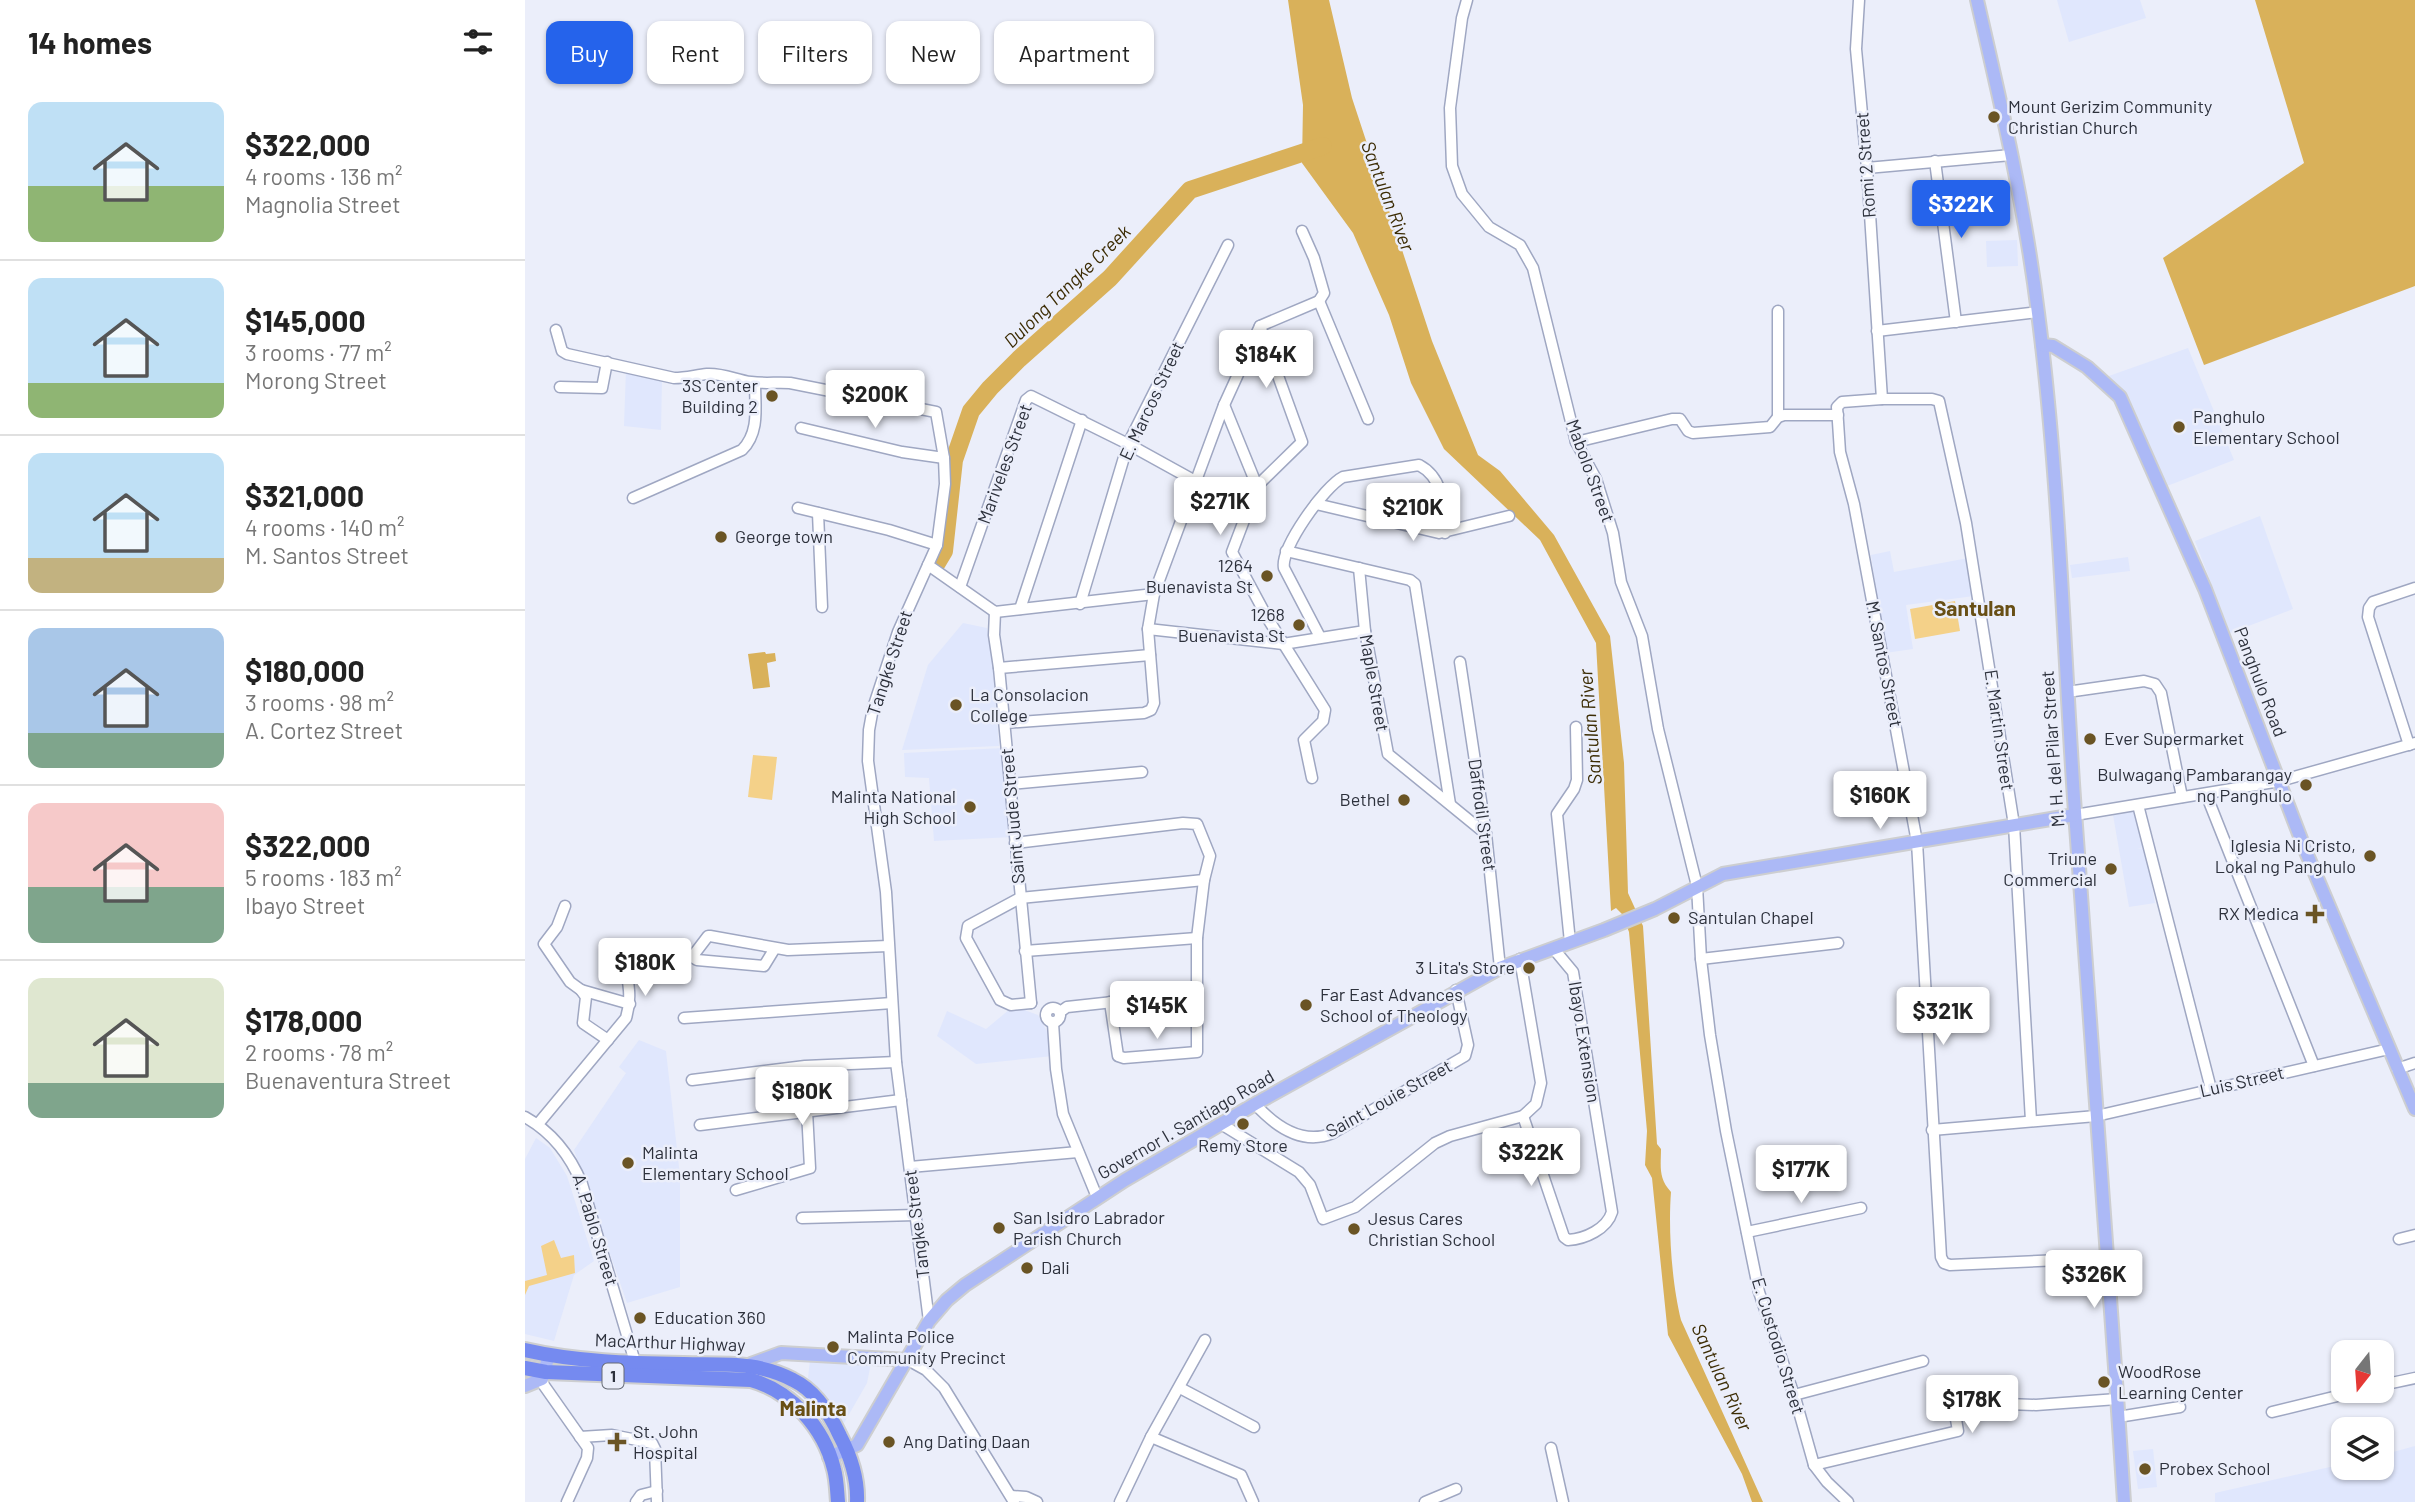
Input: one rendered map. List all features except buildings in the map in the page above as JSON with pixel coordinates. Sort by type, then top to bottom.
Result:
[{"type":"highway","name":"MacArthur Highway","points":[[525,1350],[549,1355],[635,1362],[681,1371]]},
{"type":"highway","name":"MacArthur Highway","points":[[710,1372],[751,1364],[796,1381],[815,1397],[853,1445],[852,1463],[857,1502]]},
{"type":"highway","name":"MacArthur Highway","points":[[525,1368],[544,1376],[710,1372],[751,1380],[778,1390],[805,1416],[829,1457],[834,1469],[838,1502]]},
{"type":"main road","name":"M. H. del Pilar Street","points":[[1977,0],[2011,155],[2042,345],[2058,518],[2075,814],[2124,1502]]},
{"type":"main road","name":"Panghulo Road","points":[[2042,345],[2053,346],[2087,367],[2120,397],[2205,589],[2306,852],[2415,1109]]},
{"type":"main road","name":"Governor I. Santiago Road","points":[[853,1445],[908,1360],[929,1321],[947,1300],[965,1285],[1097,1197],[1456,990],[1520,959],[1655,909],[1723,874],[2075,814]]},
{"type":"main road","points":[[751,1364],[781,1353],[908,1360]]},
{"type":"main road","points":[[525,1386],[544,1376],[549,1355]]},
{"type":"main road","points":[[829,1457],[853,1445]]},
{"type":"street","name":"Mabolo Street","points":[[1467,0],[1462,18],[1450,108],[1452,166],[1462,194],[1489,227],[1520,245],[1533,268],[1576,442],[1596,479],[1613,533],[1621,582],[1642,636],[1658,729],[1697,886]]},
{"type":"street","name":"Romi 2 Street","points":[[1859,0],[1856,49],[1867,168],[1882,398]]},
{"type":"street","points":[[1867,168],[2011,155]]},
{"type":"street","points":[[1935,161],[1956,322]]},
{"type":"street","points":[[1005,723],[1144,713],[1151,710],[1154,703],[1148,629],[1154,594],[1224,405],[1260,327],[1319,301],[1324,293],[1314,258],[1302,231]]},
{"type":"street","name":"E. Marcos Street","points":[[1080,604],[1128,444],[1228,245]]},
{"type":"street","points":[[1319,301],[1368,419]]},
{"type":"street","points":[[1576,442],[1672,419],[1679,419],[1688,431],[1693,433],[1770,427],[1778,417],[1778,311]]},
{"type":"street","points":[[1877,331],[2038,312]]},
{"type":"street","points":[[1260,327],[1302,442],[1257,486],[1232,552],[1283,644],[1325,710],[1322,721],[1304,740],[1312,778]]},
{"type":"street","name":"Tangke Street","points":[[556,330],[562,351],[567,354],[674,378],[707,374],[755,383],[790,383],[936,412],[944,458],[945,484],[937,545],[898,632],[873,708],[868,761],[886,892],[896,1062],[929,1321]]},
{"type":"street","points":[[560,387],[602,388],[607,362]]},
{"type":"street","points":[[633,498],[742,450],[756,426],[755,383]]},
{"type":"street","name":"Mariveles Street","points":[[960,587],[1026,400],[1031,396],[1082,420],[1195,481]]},
{"type":"street","points":[[1778,417],[1837,415],[1837,407],[1842,402],[1882,398]]},
{"type":"street","name":"E. Martin Street","points":[[1882,398],[1939,401],[1966,523],[2014,825],[2031,1121]]},
{"type":"street","points":[[1224,405],[1257,486]]},
{"type":"street","name":"M. Santos Street","points":[[1837,415],[1840,452],[1854,504],[1917,842],[1941,1257],[1944,1263],[1950,1265],[2106,1258]]},
{"type":"street","points":[[1020,609],[1082,420]]},
{"type":"street","points":[[801,428],[902,452],[944,458]]},
{"type":"street","points":[[1320,637],[1284,568],[1283,561],[1286,551],[1316,504],[1335,482],[1343,477],[1419,465],[1441,488],[1445,533]]},
{"type":"street","points":[[1316,504],[1445,533],[1509,516]]},
{"type":"street","points":[[797,508],[889,530],[937,545]]},
{"type":"street","points":[[818,513],[823,607]]},
{"type":"street","points":[[1286,551],[1410,580],[1415,584],[1450,804]]},
{"type":"street","points":[[928,565],[995,611],[1154,594]]},
{"type":"street","name":"Maple Street","points":[[1359,568],[1365,631],[1388,754],[1486,834]]},
{"type":"street","points":[[2075,814],[2280,781],[2412,744],[2368,617],[2373,602],[2415,587]]},
{"type":"street","name":"Saint Jude Street","points":[[995,611],[994,635],[1005,723],[1031,1003]]},
{"type":"street","points":[[1148,629],[1283,644],[1365,631]]},
{"type":"street","points":[[999,668],[1150,654]]},
{"type":"street","name":"Daffodil Street","points":[[1460,662],[1486,834],[1500,968]]},
{"type":"street","points":[[2067,692],[2144,681],[2155,684],[2161,694],[2182,797]]},
{"type":"street","points":[[1570,942],[1557,814],[1577,780],[1576,727]]},
{"type":"street","points":[[1010,784],[1142,772]]},
{"type":"street","points":[[2206,794],[2314,1066]]},
{"type":"street","points":[[2138,805],[2211,1089]]},
{"type":"street","points":[[1015,843],[1183,823],[1197,824],[1210,856],[1196,938],[1197,1052],[1118,1056],[1110,1002]]},
{"type":"street","points":[[1047,1012],[1031,1003],[1011,1005],[1000,1000],[966,938],[968,926],[1020,898],[1204,880]]},
{"type":"street","name":"E. Custodio Street","points":[[1697,886],[1701,959],[1710,1035],[1725,1131],[1759,1292],[1794,1395],[1814,1465],[1848,1502]]},
{"type":"street","points":[[565,906],[557,927],[544,944],[570,982],[586,997],[583,1023],[608,1040]]},
{"type":"street","points":[[775,948],[764,966],[693,959],[704,939],[710,936],[788,950],[888,946]]},
{"type":"street","points":[[1025,951],[1196,938]]},
{"type":"street","points":[[1701,959],[1838,943]]},
{"type":"street","name":"Ibayo Extension","points":[[1523,1116],[1565,1237],[1568,1240],[1581,1238],[1607,1224],[1612,1212],[1573,972],[1553,948]]},
{"type":"street","points":[[538,1124],[626,1018],[630,990],[623,954]]},
{"type":"street","points":[[1221,1124],[1299,1172],[1310,1185],[1323,1219],[1355,1207],[1434,1143],[1523,1116],[1536,1104],[1541,1083],[1520,959]]},
{"type":"street","points":[[581,990],[630,1004]]},
{"type":"street","name":"Saint Louie Street","points":[[1255,1104],[1268,1118],[1295,1135],[1319,1138],[1333,1133],[1465,1056],[1468,1045],[1456,990]]},
{"type":"street","points":[[1060,1012],[1067,1007],[1196,993]]},
{"type":"street","points":[[684,1018],[892,1003]]},
{"type":"street","points":[[1047,1012],[1053,1008],[1060,1012]]},
{"type":"street","points":[[1047,1012],[1047,1019],[1053,1023]]},
{"type":"street","points":[[1053,1023],[1060,1019],[1060,1012]]},
{"type":"street","points":[[1053,1023],[1063,1114],[1097,1197]]},
{"type":"street","name":"Luis Street","points":[[1932,1130],[2096,1116],[2389,1049]]},
{"type":"street","points":[[692,1080],[805,1066],[896,1062]]},
{"type":"street","points":[[2397,1069],[2415,1063]]},
{"type":"street","points":[[700,1125],[901,1100]]},
{"type":"street","points":[[736,1190],[810,1168],[807,1111]]},
{"type":"street","name":"A. Pablo Street","points":[[525,1117],[538,1124],[562,1148],[575,1166],[635,1362]]},
{"type":"street","points":[[910,1167],[1078,1152]]},
{"type":"street","points":[[1747,1232],[1861,1208]]},
{"type":"street","points":[[802,1218],[916,1215]]},
{"type":"street","points":[[2399,1239],[2415,1235]]},
{"type":"street","points":[[1120,1502],[1151,1437],[1205,1340]]},
{"type":"street","points":[[908,1360],[926,1370],[944,1388],[1012,1499],[1026,1497],[1037,1502]]},
{"type":"street","points":[[1794,1395],[1923,1362]]},
{"type":"street","points":[[544,1376],[543,1384],[588,1448],[587,1458],[567,1502]]},
{"type":"street","points":[[2394,1382],[2415,1378]]},
{"type":"street","points":[[1180,1388],[1254,1427]]},
{"type":"street","points":[[2272,1412],[2331,1398]]},
{"type":"street","points":[[1814,1465],[1958,1431],[1953,1402],[2036,1405],[2117,1399]]},
{"type":"street","points":[[2118,1417],[2180,1408]]},
{"type":"street","points":[[580,1437],[612,1435],[652,1443],[655,1449],[657,1497],[641,1495],[636,1502]]},
{"type":"street","points":[[1151,1437],[1241,1475],[1253,1502]]},
{"type":"street","points":[[1551,1448],[1563,1502]]},
{"type":"street","points":[[1425,1502],[1456,1489]]},
{"type":"shaded area","points":[[1288,0],[1329,0],[1352,98],[1432,341],[1478,455],[1500,471],[1554,535],[1610,636],[1624,763],[1628,893],[1643,926],[1657,1144],[1661,1149],[1662,1177],[1671,1192],[1671,1257],[1675,1290],[1681,1320],[1763,1502],[1752,1502],[1742,1474],[1668,1335],[1652,1178],[1645,1165],[1647,1131],[1629,932],[1622,914],[1616,908],[1611,911],[1596,643],[1540,540],[1444,449],[1411,383],[1389,315],[1353,233],[1302,163],[1303,105]]},
{"type":"shaded area","points":[[2057,0],[2140,0],[2146,18],[2069,42]]},
{"type":"shaded area","points":[[2255,0],[2415,0],[2415,286],[2204,365],[2163,258],[2304,163]]},
{"type":"shaded area","points":[[2017,240],[2018,266],[1987,267],[1986,241]]},
{"type":"shaded area","name":"Panghulo Elementary School","points":[[2188,348],[2234,460],[2162,488],[2106,377]]},
{"type":"shaded area","points":[[626,370],[662,378],[661,430],[624,426]]},
{"type":"shaded area","points":[[2260,516],[2293,609],[2230,633],[2195,541]]},
{"type":"shaded area","points":[[1890,551],[1894,572],[1968,558],[1974,596],[1906,605],[1913,649],[1885,653],[1871,555]]},
{"type":"shaded area","points":[[2128,557],[2130,571],[2072,578],[2070,565]]},
{"type":"shaded area","points":[[1955,601],[1960,631],[1915,639],[1910,609]]},
{"type":"shaded area","name":"La Consolacion College","points":[[963,623],[987,628],[999,746],[902,750],[928,665]]},
{"type":"shaded area","points":[[775,653],[776,661],[767,663],[770,687],[753,689],[748,654]]},
{"type":"shaded area","name":"Malinta National High School","points":[[1003,748],[1012,837],[934,841],[929,778],[905,777],[904,753]]},
{"type":"shaded area","points":[[753,755],[777,757],[772,800],[748,797]]},
{"type":"shaded area","points":[[2136,811],[2144,847],[2137,849],[2145,848],[2155,903],[2129,907],[2113,815]]},
{"type":"shaded area","points":[[1019,1008],[1038,1015],[1048,1033],[1053,1056],[976,1064],[937,1036],[947,1011],[986,1029],[1010,1009]]},
{"type":"shaded area","name":"Malinta Elementary School","points":[[639,1040],[666,1051],[680,1176],[680,1287],[627,1303],[574,1150],[626,1073],[619,1067]]},
{"type":"shaded area","points":[[536,1138],[550,1148],[567,1176],[594,1261],[574,1275],[554,1341],[525,1334],[525,1159]]},
{"type":"shaded area","points":[[554,1240],[561,1258],[574,1255],[575,1273],[529,1286],[525,1295],[525,1281],[547,1275],[541,1246]]},
{"type":"shaded area","points":[[810,1360],[871,1363],[867,1383],[844,1423],[808,1378]]},
{"type":"shaded area","points":[[2415,1446],[2415,1502],[2215,1502],[2215,1493],[2331,1467],[2331,1480],[2394,1480],[2394,1452]]},
{"type":"shaded area","name":"Probex School","points":[[2153,1449],[2157,1487],[2138,1489],[2133,1451]]},
{"type":"waterway","name":"Dulong Tangke Creek","points":[[935,566],[944,551],[954,460],[971,411],[990,388],[1110,278],[1190,190],[1323,146]]},
{"type":"place","name":"Mount Gerizim Community Christian Church","points":[[1994,117]]},
{"type":"place","name":"3S Center Building 2","points":[[772,396]]},
{"type":"place","name":"Panghulo Elementary School","points":[[2179,427]]},
{"type":"place","name":"George town","points":[[721,537]]},
{"type":"place","name":"1264 Buenavista St","points":[[1267,576]]},
{"type":"place","name":"1268 Buenavista St","points":[[1299,625]]},
{"type":"place","name":"La Consolacion College","points":[[956,705]]},
{"type":"place","name":"Ever Supermarket","points":[[2090,739]]},
{"type":"place","name":"Bulwagang Pambarangay ng Panghulo","points":[[2306,785]]},
{"type":"place","name":"Bethel","points":[[1404,800]]},
{"type":"place","name":"Malinta National High School","points":[[970,807]]},
{"type":"place","name":"Iglesia Ni Cristo, Lokal ng Panghulo","points":[[2370,856]]},
{"type":"place","name":"Triune Commercial","points":[[2111,869]]},
{"type":"place","name":"RX Medica","points":[[2315,914]]},
{"type":"place","name":"Santulan Chapel","points":[[1674,918]]},
{"type":"place","name":"3 Lita's Store","points":[[1529,968]]},
{"type":"place","name":"Far East Advances School of Theology","points":[[1306,1005]]},
{"type":"place","name":"Remy Store","points":[[1243,1124]]},
{"type":"place","name":"Malinta Elementary School","points":[[628,1163]]},
{"type":"place","name":"San Isidro Labrador Parish Church","points":[[999,1228]]},
{"type":"place","name":"Jesus Cares Christian School","points":[[1354,1229]]},
{"type":"place","name":"Dali","points":[[1027,1268]]},
{"type":"place","name":"Education 360","points":[[640,1318]]},
{"type":"place","name":"Malinta Police Community Precinct","points":[[833,1347]]},
{"type":"place","name":"WoodRose Learning Center","points":[[2104,1382]]},
{"type":"place","name":"St. John Hospital","points":[[617,1442]]},
{"type":"place","name":"Ang Dating Daan","points":[[889,1442]]},
{"type":"place","name":"Probex School","points":[[2145,1469]]},
{"type":"district","name":"Santulan","points":[[1975,609]]},
{"type":"district","name":"Malinta","points":[[813,1409]]},
{"type":"water label","name":"Santulan River","points":[[1388,196]]},
{"type":"water label","name":"Santulan River","points":[[1590,727]]},
{"type":"water label","name":"Santulan River","points":[[1722,1377]]}]
